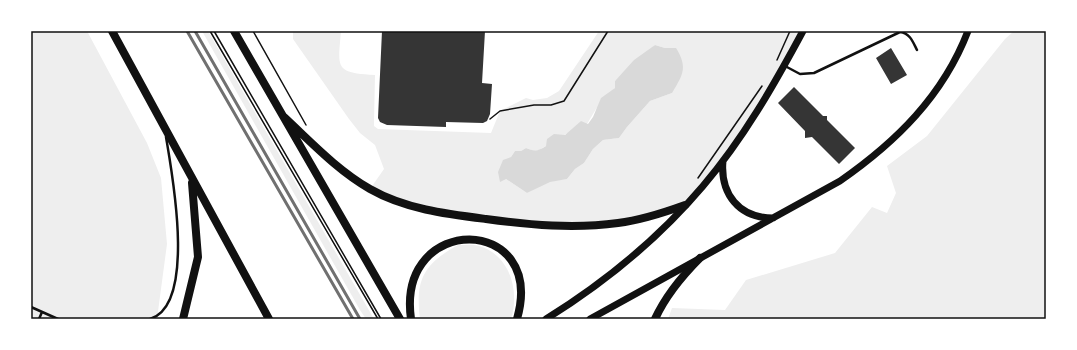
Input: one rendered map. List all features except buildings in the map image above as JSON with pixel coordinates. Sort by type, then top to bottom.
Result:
[{"type":"highway","points":[[112,31],[268,319]]},
{"type":"highway","points":[[234,31],[400,319]]},
{"type":"highway","points":[[284,117],[349,176],[365,186],[409,206],[438,212],[543,226],[581,226],[636,220],[656,216],[686,205]]},
{"type":"highway","points":[[183,319],[198,257],[192,178]]},
{"type":"highway","points":[[412,319],[411,297],[414,280],[422,264],[444,245],[456,240],[470,238],[486,241],[498,247],[508,255],[515,267],[521,280],[522,294],[517,319]]},
{"type":"highway","points":[[655,319],[670,290],[700,258]]},
{"type":"main road","points":[[546,319],[603,280],[643,247],[686,205],[723,161],[754,116],[785,66],[803,31]]},
{"type":"main road","points":[[590,319],[775,218],[840,181],[872,159],[902,132],[925,107],[946,76],[968,31]]},
{"type":"main road","points":[[723,161],[724,183],[734,203],[753,215],[775,218]]},
{"type":"lane","points":[[785,66],[800,74],[814,73],[900,32],[905,32],[910,36],[917,50]]},
{"type":"lane","points":[[150,319],[157,318],[172,294],[176,279],[178,259],[174,186],[165,127]]},
{"type":"lane","points":[[31,307],[58,319]]},
{"type":"lane","points":[[39,319],[42,312]]},
{"type":"path","points":[[210,31],[378,319]]},
{"type":"path","points":[[214,31],[381,319]]},
{"type":"path","points":[[253,31],[308,128]]},
{"type":"path","points":[[490,119],[500,111],[534,105],[551,105],[564,101],[608,31]]},
{"type":"path","points":[[774,66],[790,31]]},
{"type":"path","points":[[696,180],[762,85]]},
{"type":"shaded area","points":[[31,31],[87,31],[147,143],[161,178],[167,244],[157,319],[31,319]]},
{"type":"shaded area","points":[[202,31],[208,31],[374,319],[366,319],[360,310]]},
{"type":"shaded area","points":[[293,31],[341,31],[339,53],[340,61],[345,70],[375,75],[374,126],[378,129],[491,133],[500,111],[526,98],[533,100],[547,98],[559,91],[599,31],[803,31],[754,116],[685,205],[656,216],[581,226],[437,212],[370,189],[384,169],[375,145],[360,133],[349,119],[293,39]],"holes":[[[655,45],[665,48],[672,93],[650,101],[619,138],[603,140],[593,149],[584,163],[575,169],[567,179],[550,181],[527,193],[506,179],[511,157],[515,151],[521,151],[526,148],[534,151],[539,150],[571,131],[587,124],[596,109],[615,88],[615,81]]]},
{"type":"shaded area","points":[[1014,31],[1046,31],[1046,319],[668,319],[672,308],[725,310],[746,280],[835,253],[872,207],[887,213],[896,193],[887,166],[927,136],[1005,39]]},
{"type":"shaded area","points":[[655,45],[665,48],[676,48],[680,55],[683,71],[672,93],[650,101],[619,138],[603,140],[593,149],[584,163],[575,169],[567,179],[550,182],[527,193],[506,179],[500,182],[498,172],[503,160],[511,157],[515,151],[521,151],[526,148],[539,150],[546,146],[547,139],[554,134],[565,135],[581,121],[588,124],[593,117],[601,98],[615,88],[615,81],[634,60]]},
{"type":"shaded area","points":[[458,245],[477,245],[490,251],[498,257],[505,266],[510,275],[513,286],[514,297],[511,319],[420,319],[419,293],[424,274],[437,259]]},
{"type":"railway","points":[[187,31],[353,319]]},
{"type":"railway","points":[[195,31],[360,319]]}]
